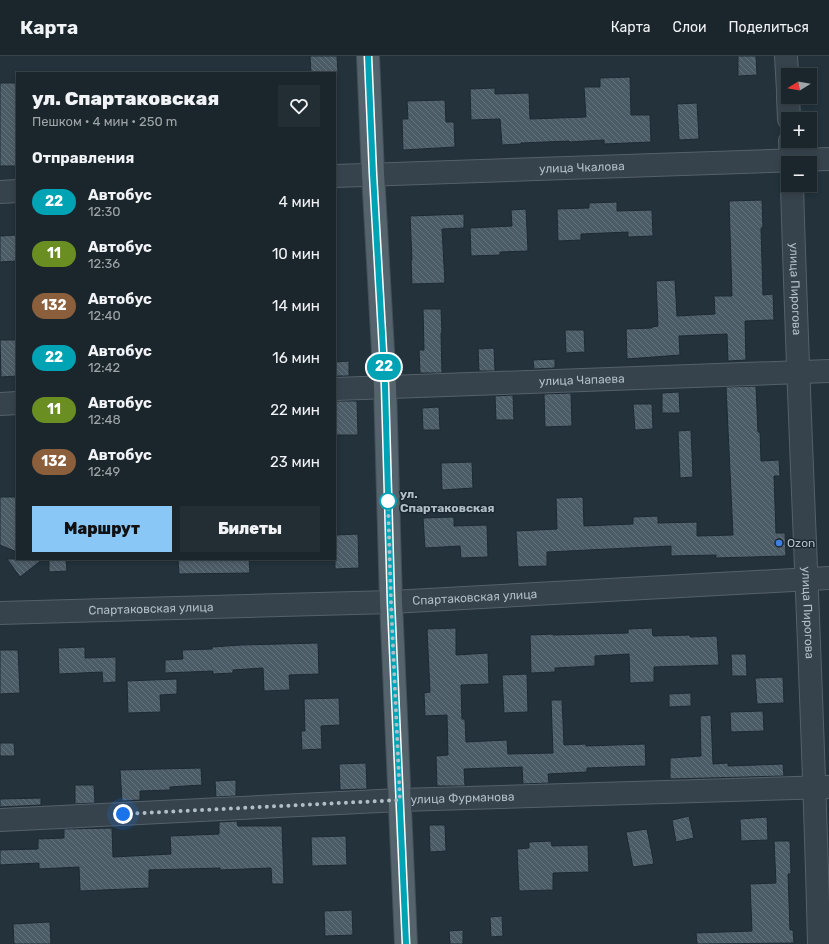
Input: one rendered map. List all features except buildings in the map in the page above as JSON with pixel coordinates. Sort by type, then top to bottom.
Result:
[{"type":"main road","points":[[368,56],[385,386],[391,602],[406,944]]},
{"type":"street","points":[[786,56],[787,68]]},
{"type":"street","name":"улица Чкалова","points":[[336,176],[791,155],[829,159]]},
{"type":"street","points":[[0,192],[16,191]]},
{"type":"street","name":"улица Пирогова","points":[[792,192],[798,372],[808,579],[822,787],[819,944]]},
{"type":"street","name":"улица Чапаева","points":[[336,389],[829,371]]},
{"type":"street","points":[[0,404],[16,403]]},
{"type":"street","name":"Спартаковская улица","points":[[0,613],[391,602],[829,578]]},
{"type":"street","name":"улица Фурманова","points":[[0,820],[400,800],[822,787]]},
{"type":"bus line","name":"22","points":[[368,56],[385,386],[391,602],[406,944]]},
{"type":"place","name":"ул. Спартаковская","points":[[388,501]]},
{"type":"place","name":"Ozon","points":[[779,543]]},
{"type":"route","points":[[123,814],[400,800],[388,501]]}]
